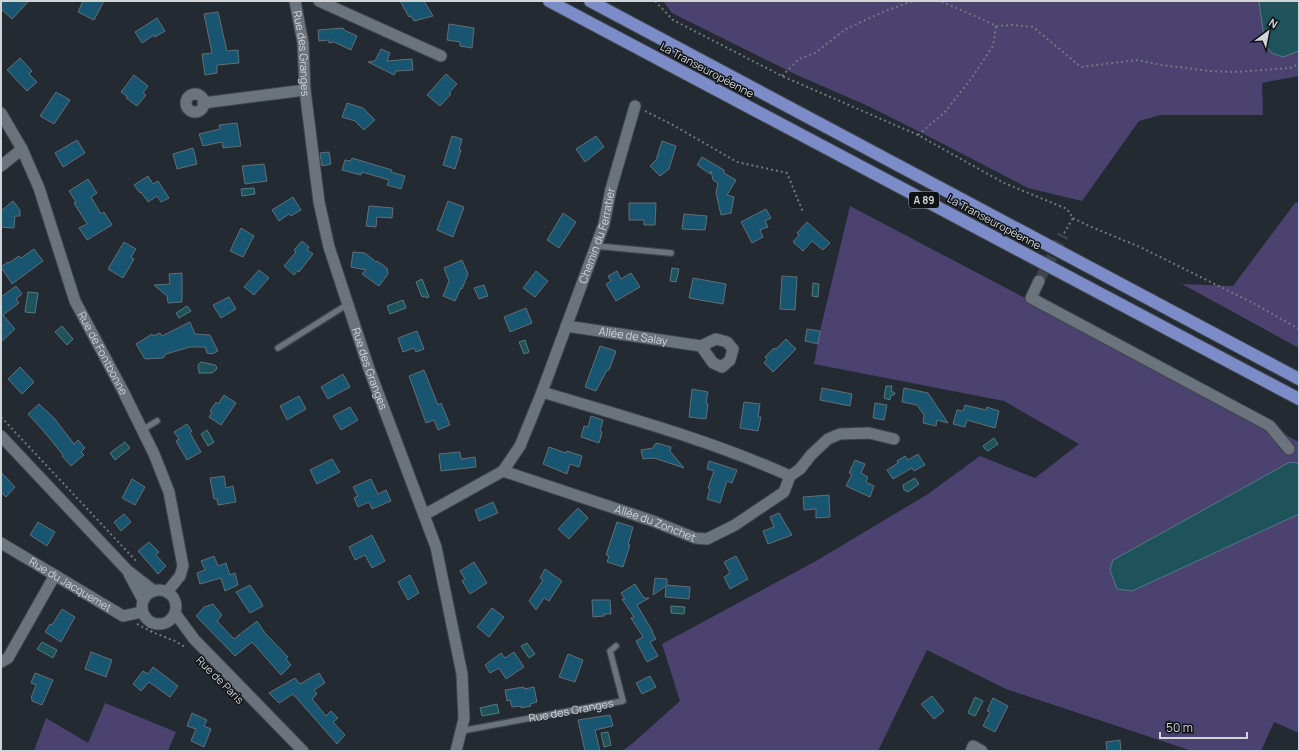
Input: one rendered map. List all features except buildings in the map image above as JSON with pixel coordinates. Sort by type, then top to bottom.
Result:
[{"type":"highway","name":"La Transeuropéenne","points":[[549,1],[1299,399]]},
{"type":"highway","name":"La Transeuropéenne","points":[[590,1],[1299,379]]},
{"type":"street","name":"Rue des Granges","points":[[295,1],[303,43],[306,90],[319,202],[329,246],[369,369],[436,547],[462,674],[464,719],[456,751]]},
{"type":"street","points":[[319,1],[441,56]]},
{"type":"street","points":[[203,103],[306,90]]},
{"type":"street","name":"Chemin du Ferratier","points":[[424,515],[503,471],[520,446],[542,392],[604,224],[611,189],[635,106]]},
{"type":"street","name":"Rue de Fontbonne","points":[[1,113],[22,149],[39,188],[75,301],[154,454],[169,492],[182,554],[183,566],[180,576],[166,592]]},
{"type":"street","points":[[1,166],[22,149]]},
{"type":"street","points":[[1039,281],[1031,298],[1270,426],[1289,449]]},
{"type":"street","name":"Allée de Salay","points":[[566,326],[701,346]]},
{"type":"street","points":[[542,392],[666,430],[755,460],[790,476]]},
{"type":"street","name":"Allée du Zonchet","points":[[503,471],[653,521],[695,538],[707,539],[735,525],[784,492],[790,476],[800,469],[828,439],[840,434],[869,433],[894,439]]},
{"type":"street","points":[[1,436],[127,570],[154,591]]},
{"type":"street","name":"Rue du Jacquemet","points":[[1,543],[122,616],[145,616]]},
{"type":"street","points":[[127,570],[144,600],[145,616],[158,624],[166,623],[175,613],[175,603],[173,598],[166,592],[159,590],[154,591],[146,596],[144,600]]},
{"type":"street","points":[[1,662],[8,658],[55,575]]},
{"type":"street","name":"Rue de Paris","points":[[175,613],[194,639],[303,751]]},
{"type":"street","name":"Rue de Paris","points":[[166,623],[194,639]]},
{"type":"street","points":[[970,751],[973,746],[982,751]]},
{"type":"lane","points":[[596,246],[671,253]]},
{"type":"lane","points":[[278,348],[348,304]]},
{"type":"lane","points":[[142,430],[157,420]]},
{"type":"lane","name":"Rue des Granges","points":[[461,731],[623,701],[610,651],[616,646]]},
{"type":"path","points":[[655,1],[673,20],[782,76],[918,135],[1004,183],[1067,209],[1073,218],[1140,247],[1253,303],[1299,329]]},
{"type":"path","points":[[782,76],[799,59],[815,53],[846,29],[885,11],[913,1]]},
{"type":"path","points":[[940,1],[996,26],[1033,27],[1081,67],[1137,60],[1162,65],[1234,72],[1290,68],[1299,64]]},
{"type":"path","points":[[918,135],[944,113],[971,79],[993,46],[996,26]]},
{"type":"path","points":[[635,106],[671,124],[737,162],[787,173],[803,212]]},
{"type":"path","points":[[1063,235],[1073,218]]},
{"type":"path","name":"Rue de Paris","points":[[145,616],[152,632],[175,641],[189,649]]},
{"type":"shaded area","points":[[663,1],[1299,1],[1299,76],[1262,83],[1263,115],[1161,115],[1139,121],[1082,201],[1028,188],[868,106],[797,75],[672,13]]},
{"type":"shaded area","points":[[1299,202],[1299,348],[1182,284],[1233,286],[1295,203]]},
{"type":"shaded area","points":[[850,206],[1299,442],[1299,733],[1274,722],[1261,751],[1192,751],[1006,689],[927,650],[878,751],[622,751],[680,701],[662,644],[816,561],[928,494],[980,456],[1035,478],[1079,444],[1004,401],[814,364],[820,331]]},
{"type":"shaded area","points":[[105,703],[176,732],[168,751],[34,751],[46,718],[88,743]]},
{"type":"water","points":[[1259,1],[1299,1],[1299,51],[1283,57],[1272,53],[1265,45]]},
{"type":"water","points":[[254,188],[255,194],[242,196],[241,189]]},
{"type":"water","points":[[672,268],[679,269],[676,282],[670,281]]},
{"type":"water","points":[[422,279],[429,297],[426,298],[425,296],[422,297],[416,282]]},
{"type":"water","points":[[813,283],[819,284],[818,297],[812,296]]},
{"type":"water","points":[[28,292],[38,293],[35,313],[25,312]]},
{"type":"water","points":[[403,300],[406,308],[390,314],[387,306]]},
{"type":"water","points":[[187,306],[191,311],[179,318],[176,313]]},
{"type":"water","points":[[62,326],[73,339],[67,345],[55,332]]},
{"type":"water","points":[[525,340],[529,352],[524,354],[519,342]]},
{"type":"water","points":[[201,362],[215,365],[217,367],[216,370],[212,373],[199,373],[198,365]]},
{"type":"water","points":[[886,386],[892,386],[891,391],[895,393],[894,395],[891,395],[890,400],[884,398]]},
{"type":"water","points":[[207,430],[214,442],[208,446],[201,434]]},
{"type":"water","points":[[994,438],[998,444],[988,451],[986,450],[983,446]]},
{"type":"water","points":[[125,442],[130,448],[115,460],[110,453]]},
{"type":"water","points":[[1290,462],[1297,463],[1299,465],[1299,514],[1132,591],[1117,589],[1110,570],[1113,560]]},
{"type":"water","points":[[915,478],[919,484],[908,492],[904,490],[903,485]]},
{"type":"water","points":[[671,606],[685,607],[684,614],[671,613]]},
{"type":"water","points":[[42,642],[57,650],[53,658],[37,649]]},
{"type":"water","points":[[527,643],[535,654],[529,658],[521,646]]},
{"type":"water","points":[[975,697],[983,701],[975,716],[968,713]]},
{"type":"water","points":[[497,704],[499,713],[482,716],[480,708]]},
{"type":"water","points":[[608,732],[611,745],[604,747],[601,733]]},
{"type":"tunnel","points":[[1039,281],[1063,235]]}]
